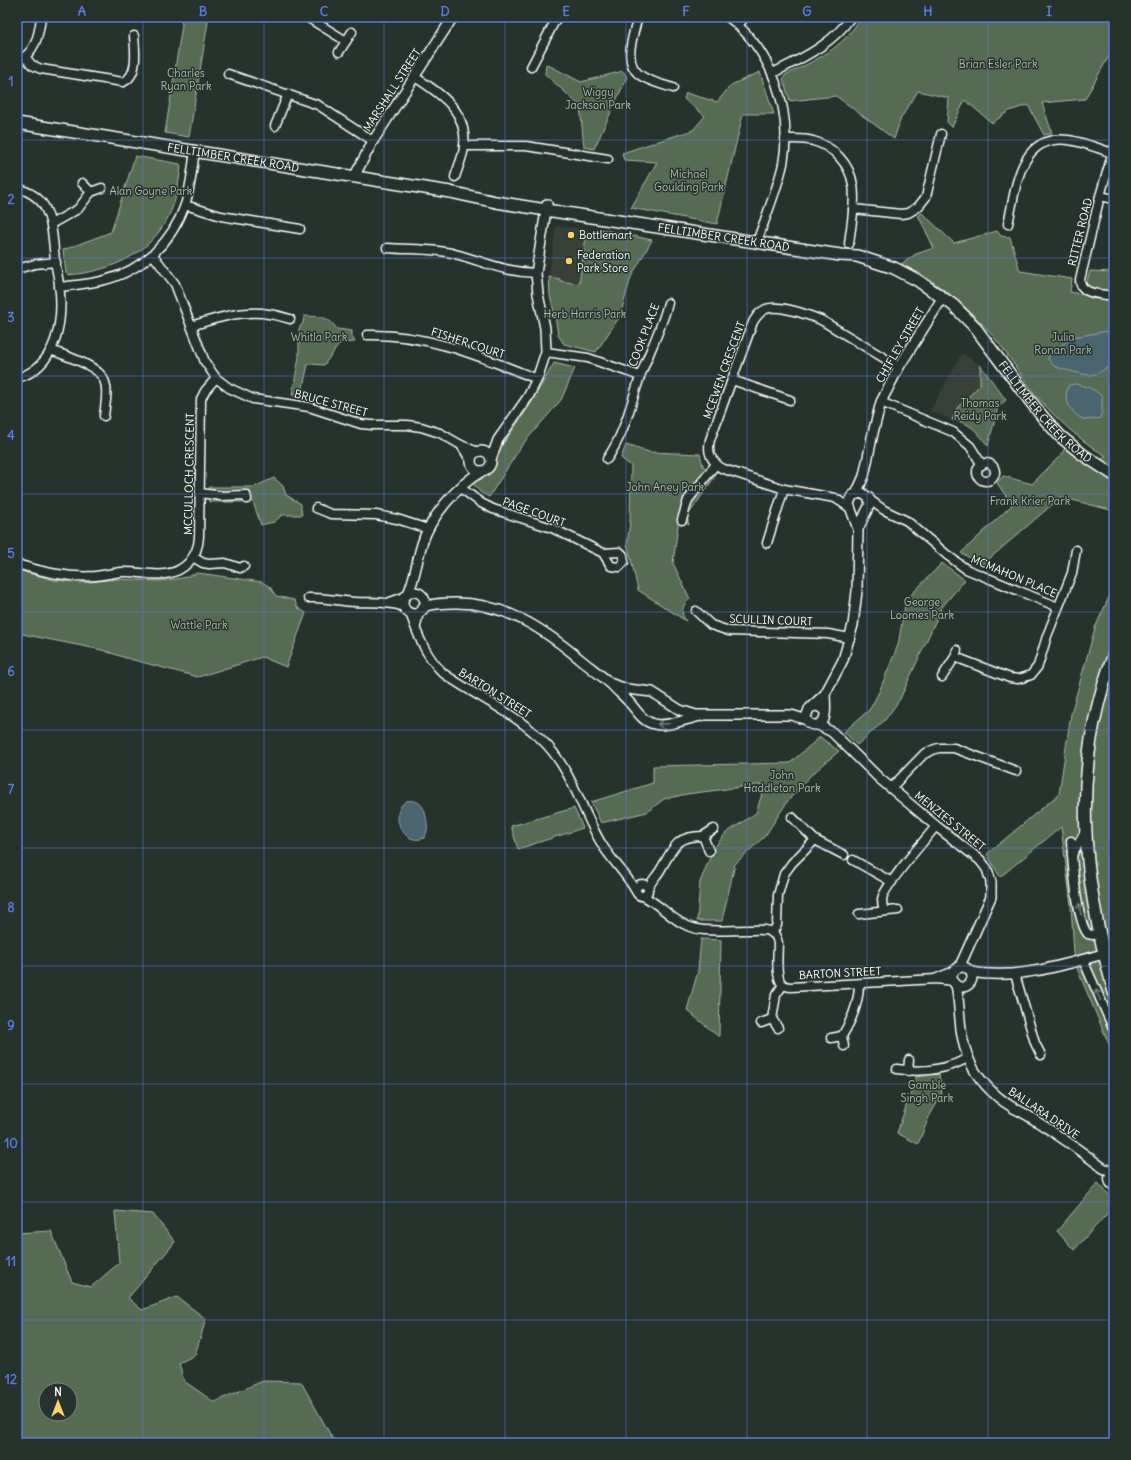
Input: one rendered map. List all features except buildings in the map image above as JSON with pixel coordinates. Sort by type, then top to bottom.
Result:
[{"type":"main road","name":"FELLTIMBER CREEK ROAD","points":[[17,122],[450,192],[496,202],[546,207],[608,219],[840,255],[900,278],[941,300],[964,315],[1042,416],[1060,436],[1082,454],[1113,474]]},
{"type":"main road","points":[[1114,654],[1101,696],[1089,751],[1086,782],[1085,832],[1089,878],[1099,933],[1114,992]]},
{"type":"street","points":[[17,60],[25,57],[35,43],[41,17]]},
{"type":"street","points":[[307,17],[346,41]]},
{"type":"street","name":"MARSHALL STREET","points":[[354,176],[374,141],[453,17]]},
{"type":"street","points":[[531,67],[557,17]]},
{"type":"street","points":[[638,17],[630,47],[632,65],[644,78],[673,88]]},
{"type":"street","points":[[728,17],[738,25],[758,49],[773,73],[783,109],[785,139],[780,174],[758,242]]},
{"type":"street","points":[[738,25],[745,17]]},
{"type":"street","points":[[773,73],[819,49],[836,36],[851,17]]},
{"type":"street","points":[[339,52],[352,32]]},
{"type":"street","points":[[25,57],[32,66],[41,69],[123,82],[130,78],[133,71],[136,50],[134,36]]},
{"type":"street","points":[[228,74],[318,105],[374,141]]},
{"type":"street","points":[[415,77],[440,93],[449,101],[460,119],[464,146],[455,177]]},
{"type":"street","points":[[275,126],[288,94]]},
{"type":"street","points":[[853,209],[901,214],[908,213],[918,207],[926,196],[941,134]]},
{"type":"street","points":[[785,139],[813,141],[824,144],[834,151],[842,161],[851,178],[854,191],[849,244]]},
{"type":"street","points":[[1008,224],[1020,169],[1028,155],[1041,145],[1050,142],[1067,140],[1113,151]]},
{"type":"street","points":[[464,146],[526,146],[608,159]]},
{"type":"street","points":[[59,287],[89,283],[118,276],[129,271],[152,255],[173,230],[185,205],[195,151]]},
{"type":"street","name":"RITTER ROAD","points":[[1113,151],[1100,196],[1080,285],[1083,289],[1089,291],[1114,296]]},
{"type":"street","points":[[82,183],[91,192]]},
{"type":"street","points":[[17,188],[37,197],[44,205],[48,214],[51,224],[59,287],[58,329],[51,350],[41,365],[33,371],[17,378]]},
{"type":"street","points":[[51,224],[78,209],[91,192],[102,188]]},
{"type":"street","points":[[1100,196],[1114,199]]},
{"type":"street","points":[[185,205],[221,216],[300,229]]},
{"type":"street","points":[[467,480],[489,467],[498,440],[528,397],[537,379],[546,352],[545,328],[538,294],[536,273],[546,207]]},
{"type":"street","points":[[387,248],[454,254],[505,270],[536,273]]},
{"type":"street","name":"BRUCE STREET","points":[[152,255],[175,284],[205,362],[216,378],[229,388],[253,399],[309,407],[361,424],[407,425],[422,427],[440,433],[479,452]]},
{"type":"street","points":[[17,269],[35,264],[56,262]]},
{"type":"street","name":"CHIFLEY STREET","points":[[855,494],[864,476],[875,421],[881,402],[899,367],[941,300]]},
{"type":"street","name":"COOK PLACE","points":[[607,459],[622,434],[640,376],[665,315],[668,303]]},
{"type":"street","name":"MCEWEN CRESCENT","points":[[716,464],[709,455],[709,445],[756,317],[765,310],[777,308],[800,313],[821,320],[899,367]]},
{"type":"street","points":[[191,326],[228,316],[246,313],[267,313],[290,318]]},
{"type":"street","name":"FISHER COURT","points":[[366,336],[400,336],[431,341],[449,346],[537,379]]},
{"type":"street","points":[[51,350],[92,367],[99,372],[104,379],[106,390],[104,416]]},
{"type":"street","name":"COOK PLACE","points":[[546,352],[588,358],[640,376]]},
{"type":"street","name":"MCCULLOCH CRESCENT","points":[[17,564],[50,574],[75,576],[130,572],[165,574],[175,572],[184,567],[193,557],[199,546],[201,398],[216,378]]},
{"type":"street","points":[[732,380],[790,400]]},
{"type":"street","points":[[881,402],[953,432],[970,446],[982,465]]},
{"type":"street","points":[[406,596],[415,574],[420,551],[428,529],[444,505],[467,480],[473,456],[498,440]]},
{"type":"street","points":[[462,445],[476,469],[482,471]]},
{"type":"street","points":[[479,452],[486,452],[491,459]]},
{"type":"street","points":[[682,520],[688,500],[716,464],[721,468],[784,489],[835,498],[862,493],[869,498],[870,504],[858,529]]},
{"type":"street","name":"CHIFLEY STREET","points":[[864,476],[869,498]]},
{"type":"street","name":"PAGE COURT","points":[[461,488],[481,503],[493,509],[552,528],[603,552]]},
{"type":"street","points":[[767,543],[784,489]]},
{"type":"street","points":[[200,493],[222,496],[246,495],[247,499]]},
{"type":"street","points":[[807,720],[806,714],[810,708],[825,694],[843,660],[850,638],[856,610],[858,529],[851,509],[850,501],[855,494]]},
{"type":"street","points":[[835,498],[857,513],[867,511]]},
{"type":"street","name":"MCMAHON PLACE","points":[[869,498],[884,510],[900,517],[915,527],[947,555],[966,568],[1058,607]]},
{"type":"street","points":[[316,508],[331,514],[376,515],[397,519],[428,529]]},
{"type":"street","name":"MCMAHON PLACE","points":[[867,511],[884,510]]},
{"type":"street","name":"MCMAHON PLACE","points":[[942,677],[956,654],[982,667],[1010,678],[1018,679],[1031,675],[1038,666],[1047,636],[1072,573],[1076,550]]},
{"type":"street","points":[[193,557],[203,563],[225,563],[240,568],[244,566]]},
{"type":"street","points":[[414,610],[424,604],[415,574]]},
{"type":"street","points":[[387,603],[414,592],[439,603]]},
{"type":"street","points":[[406,596],[414,610]]},
{"type":"street","points":[[308,598],[387,603],[414,610],[439,603],[477,604],[503,611],[525,620],[559,642],[607,681],[630,702],[639,714],[649,722],[658,725],[668,725],[701,716],[791,715],[807,720],[812,725],[823,719]]},
{"type":"street","name":"BARTON STREET","points":[[414,610],[416,626],[425,651],[435,665],[443,673],[522,722],[548,746],[562,766],[600,842],[612,859],[629,878],[643,889]]},
{"type":"street","name":"SCULLIN COURT","points":[[696,611],[711,625],[723,630],[828,634],[850,638]]},
{"type":"street","points":[[607,681],[624,688],[649,691],[657,694],[683,711],[701,716]]},
{"type":"street","points":[[823,719],[825,694]]},
{"type":"street","points":[[791,715],[810,708],[821,707],[823,719]]},
{"type":"street","name":"MENZIES STREET","points":[[823,719],[832,732],[891,788],[936,826],[980,860],[987,869],[991,882],[991,897],[966,952],[962,977]]},
{"type":"street","points":[[891,788],[924,754],[930,750],[940,748],[954,748],[1016,771]]},
{"type":"street","points":[[792,817],[815,840],[844,855]]},
{"type":"street","points":[[884,911],[882,898],[892,882],[936,826]]},
{"type":"street","points":[[714,829],[703,836],[691,837],[679,841],[670,851],[663,866],[643,889],[654,902],[678,922],[694,928],[721,930],[764,930],[772,933],[777,939],[778,977],[783,985],[776,995],[772,1019],[778,1028]]},
{"type":"street","points":[[1072,855],[1085,832]]},
{"type":"street","points":[[703,836],[710,851]]},
{"type":"street","points":[[772,933],[778,925],[778,895],[784,874],[792,863],[815,840]]},
{"type":"street","points":[[1071,841],[1076,887],[1083,926],[1088,934],[1093,935],[1099,933]]},
{"type":"street","points":[[853,860],[892,882]]},
{"type":"street","points":[[859,914],[898,910]]},
{"type":"street","name":"BARTON STREET","points":[[783,985],[791,987],[859,984],[1015,974],[1083,960],[1104,954]]},
{"type":"street","points":[[1083,960],[1114,1030]]},
{"type":"street","points":[[1015,974],[1035,1043],[1041,1055]]},
{"type":"street","name":"BALLARA DRIVE","points":[[962,977],[960,1003],[960,1028],[962,1041],[968,1058],[978,1074],[997,1096],[1010,1106],[1032,1118],[1103,1168],[1113,1177]]},
{"type":"street","points":[[844,1046],[842,1036],[851,1020],[856,1006],[859,993],[859,984]]},
{"type":"street","points":[[761,1023],[772,1019]]},
{"type":"street","points":[[831,1038],[842,1036]]},
{"type":"street","points":[[898,1069],[908,1071],[942,1069],[968,1058]]},
{"type":"street","points":[[908,1071],[909,1060]]},
{"type":"shaded area","points":[[556,226],[588,229],[579,284],[559,281],[559,279],[549,277]]},
{"type":"shaded area","points":[[962,353],[980,365],[980,385],[957,408],[952,420],[930,411]]},
{"type":"green space","name":"Charles Ryan Park","points":[[180,17],[206,17],[208,22],[189,137],[165,133],[182,25]]},
{"type":"green space","name":"Brian Esler Park","points":[[861,17],[1114,17],[1114,47],[1085,99],[1042,103],[1052,133],[1044,135],[1028,105],[1009,111],[992,123],[965,100],[952,127],[947,122],[949,98],[918,91],[901,118],[894,139],[836,96],[790,101],[783,79],[785,75],[818,58],[837,45],[854,28]]},
{"type":"green space","name":"Wiggy Jackson Park","points":[[546,64],[581,82],[623,71],[627,77],[594,149],[584,147],[580,106],[545,74]]},
{"type":"green space","name":"Michael Goulding Park","points":[[760,72],[774,114],[743,114],[717,224],[631,208],[657,162],[624,160],[622,153],[693,130],[705,116],[684,99],[686,93],[717,102],[731,85]]},
{"type":"green space","name":"Alan Goyne Park","points":[[135,156],[180,164],[181,167],[174,203],[167,220],[146,246],[133,256],[102,269],[68,275],[66,273],[63,250],[111,232]]},
{"type":"green space","name":"Julia Ronan Park","points":[[922,213],[954,243],[997,231],[1001,236],[1010,237],[1020,271],[1072,279],[1070,292],[1114,300],[1114,511],[1061,497],[982,565],[961,553],[1012,505],[997,483],[1003,476],[1032,484],[1060,456],[1067,445],[1095,464],[1106,456],[1077,436],[1051,412],[1035,394],[998,342],[972,314],[939,286],[901,264],[916,254],[934,248],[918,215]]},
{"type":"green space","name":"Herb Harris Park","points":[[601,229],[652,240],[631,277],[620,316],[596,352],[564,344],[558,335],[550,296],[549,277],[560,279],[560,281],[579,284],[586,237]]},
{"type":"green space","points":[[1090,271],[1114,272],[1114,292],[1089,287],[1086,284]]},
{"type":"green space","name":"Whitla Park","points":[[304,316],[323,318],[330,321],[337,329],[352,331],[352,337],[355,342],[340,343],[324,365],[308,364],[301,397],[292,395],[299,357],[299,328],[303,323]]},
{"type":"green space","points":[[554,363],[575,368],[561,400],[522,445],[489,497],[480,492],[472,482],[486,477],[492,471],[494,457],[528,408]]},
{"type":"green space","name":"Thomas Reidy Park","points":[[980,365],[1006,400],[998,407],[988,446],[981,436],[969,425],[952,420],[957,408],[980,385]]},
{"type":"green space","name":"John Aney Park","points":[[626,445],[649,452],[700,454],[703,466],[716,475],[687,517],[689,525],[679,519],[673,563],[690,599],[685,604],[683,609],[683,615],[686,621],[638,590],[627,544],[630,522],[631,466],[621,458]]},
{"type":"green space","points":[[274,478],[283,486],[286,495],[301,504],[302,515],[282,515],[274,522],[261,525],[253,502],[209,502],[209,487],[254,487]]},
{"type":"green space","name":"George Loomes Park","points":[[942,563],[965,580],[942,607],[900,699],[885,720],[857,745],[844,732],[870,709],[879,692],[898,645],[906,600]]},
{"type":"green space","name":"Wattle Park","points":[[17,570],[54,580],[82,583],[117,579],[160,581],[182,578],[198,573],[262,582],[270,587],[276,596],[294,600],[298,608],[306,613],[286,667],[262,657],[198,677],[126,658],[102,650],[17,633]]},
{"type":"green space","points":[[1114,586],[1114,1056],[1078,971],[1074,953],[1071,905],[1061,827],[1000,877],[987,854],[1059,794],[1071,714],[1095,628]]},
{"type":"green space","name":"John Haddleton Park","points":[[820,737],[839,751],[810,776],[787,802],[765,836],[735,864],[722,921],[697,921],[700,882],[714,848],[726,833],[756,813],[765,784],[687,794],[664,799],[647,812],[601,823],[591,802],[653,783],[653,766],[790,763]]},
{"type":"green space","points":[[574,808],[583,828],[518,849],[511,826]]},
{"type":"green space","points":[[701,939],[721,940],[719,1037],[687,1010],[698,971]]},
{"type":"green space","name":"Gamble Singh Park","points":[[939,1074],[942,1094],[929,1117],[918,1144],[897,1133],[916,1077]]},
{"type":"green space","points":[[1098,1183],[1114,1200],[1114,1206],[1074,1250],[1057,1231]]},
{"type":"green space","points":[[115,1211],[153,1214],[175,1242],[128,1298],[142,1310],[177,1297],[206,1319],[195,1355],[179,1363],[184,1381],[214,1402],[263,1381],[301,1382],[335,1443],[17,1443],[17,1233],[51,1231],[72,1282],[91,1287],[119,1263]]},
{"type":"water","points":[[1114,330],[1114,363],[1097,373],[1088,375],[1061,369],[1054,366],[1048,359],[1049,355],[1054,350],[1074,337]]},
{"type":"water","points":[[1075,384],[1090,388],[1102,397],[1102,411],[1100,418],[1090,420],[1083,419],[1071,408],[1066,394],[1069,385]]},
{"type":"water","points":[[406,801],[416,801],[424,809],[427,833],[424,838],[410,838],[400,827],[398,813],[401,806]]},
{"type":"place","name":"Bottlemart","points":[[571,235]]},
{"type":"place","name":"Federation Park Store","points":[[569,261]]},
{"type":"park label","name":"Frank Krier Park","points":[[1030,501]]}]
